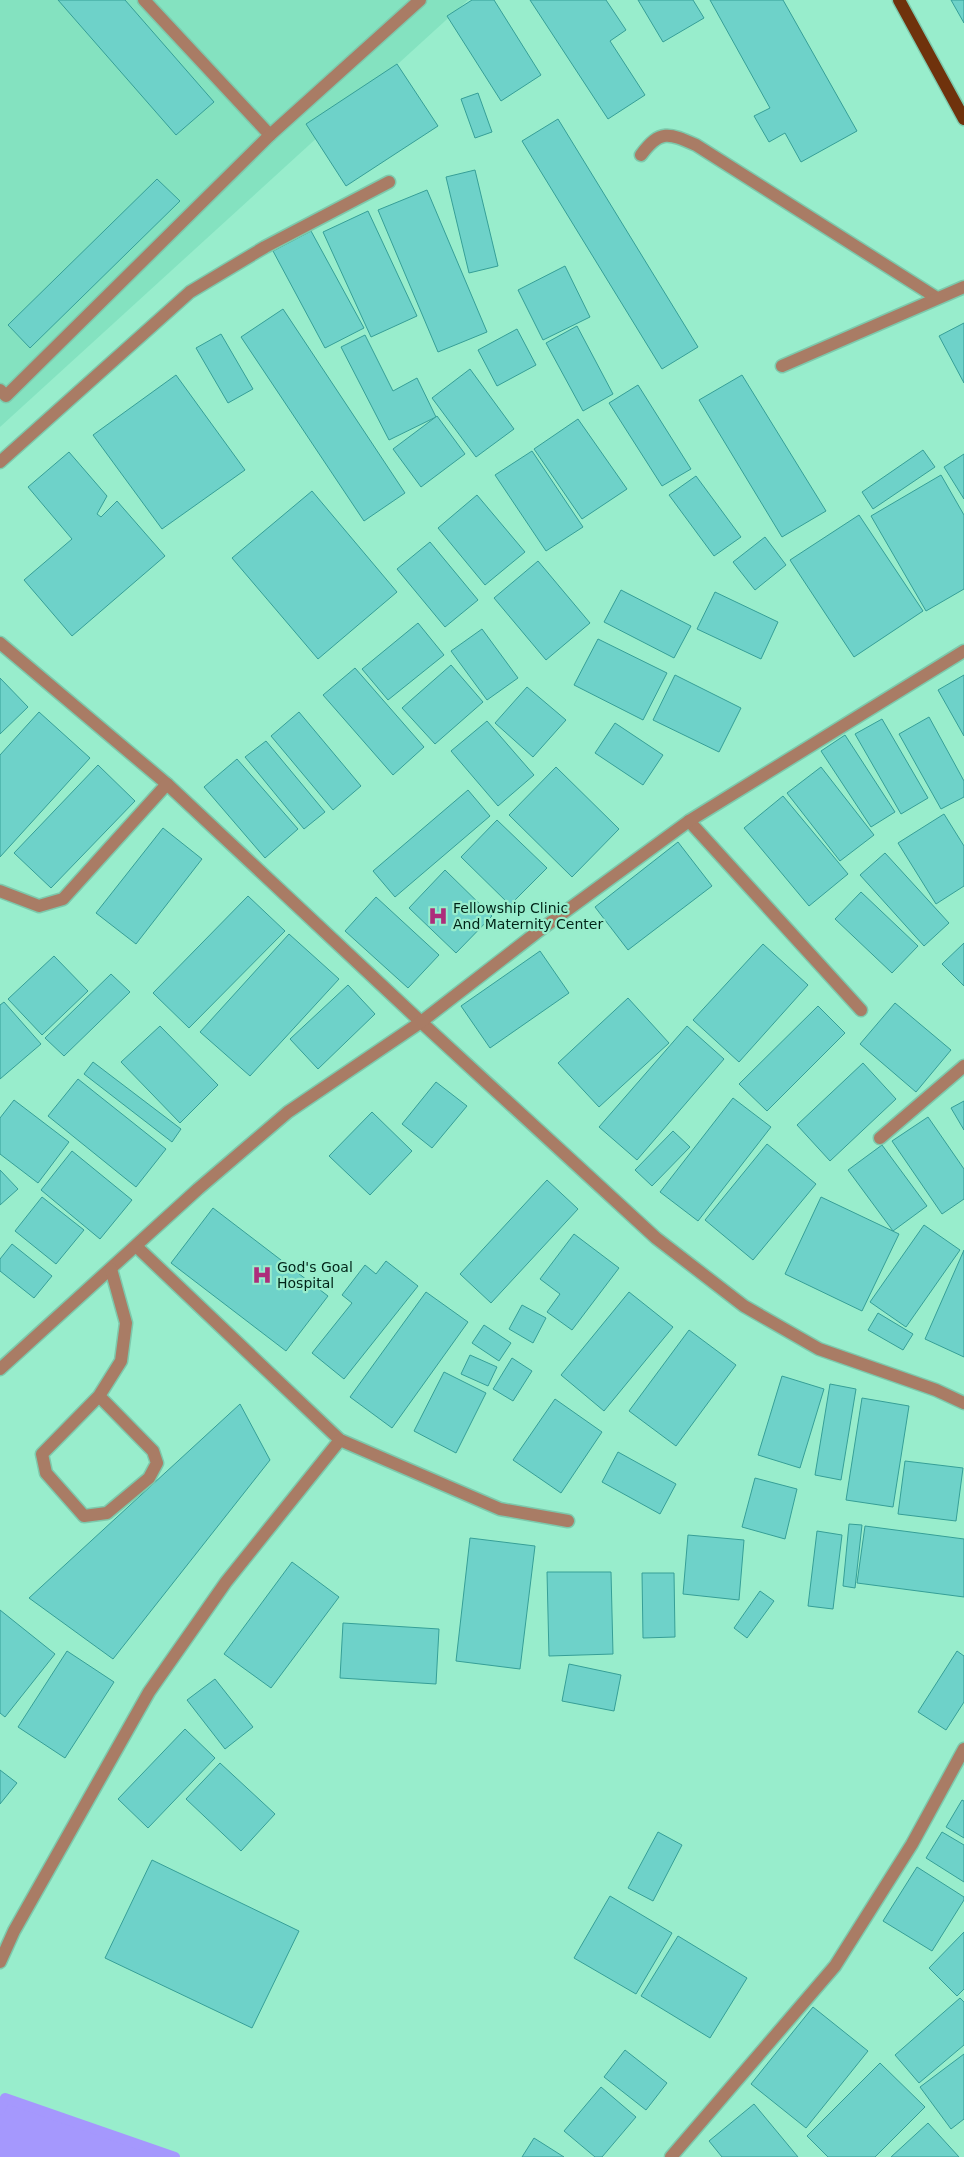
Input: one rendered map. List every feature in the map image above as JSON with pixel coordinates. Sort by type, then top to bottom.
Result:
[{"type":"main road","points":[[899,0],[964,119]]},
{"type":"street","points":[[144,0],[270,135]]},
{"type":"street","points":[[0,390],[6,396],[270,135],[420,0]]},
{"type":"street","points":[[641,155],[648,145],[658,138],[673,135],[696,145],[937,298]]},
{"type":"street","points":[[0,462],[190,292],[265,247],[389,182]]},
{"type":"street","points":[[782,366],[964,287]]},
{"type":"street","points":[[0,643],[167,784],[421,1022],[656,1238],[744,1306],[819,1349],[936,1390],[964,1403]]},
{"type":"street","points":[[0,1369],[198,1189],[288,1112],[421,1022],[536,933],[689,821],[964,652]]},
{"type":"street","points":[[0,892],[39,906],[63,899],[167,784]]},
{"type":"street","points":[[689,821],[861,1010]]},
{"type":"street","points":[[880,1138],[964,1066]]},
{"type":"street","points":[[136,1246],[340,1440],[500,1509],[568,1521]]},
{"type":"street","points":[[99,1396],[153,1450],[157,1463],[149,1478],[107,1513],[84,1516],[46,1473],[42,1454],[99,1396],[121,1361],[126,1323],[111,1268]]},
{"type":"street","points":[[0,1962],[14,1931],[149,1692],[226,1582],[340,1440]]},
{"type":"street","points":[[671,2157],[835,1966],[912,1844],[964,1749]]},
{"type":"shaded area","points":[[0,0],[468,0],[0,427]]},
{"type":"shaded area","points":[[5,2098],[175,2157],[0,2157],[0,2110]]},
{"type":"building","points":[[58,0],[125,0],[214,102],[176,135]]},
{"type":"building","points":[[472,0],[494,0],[541,75],[501,101],[447,16]]},
{"type":"building","points":[[530,0],[606,0],[626,30],[610,41],[645,95],[608,119]]},
{"type":"building","points":[[638,0],[693,0],[704,18],[663,42]]},
{"type":"building","points":[[710,0],[783,0],[857,131],[801,162],[785,133],[769,142],[754,116],[770,108]]},
{"type":"building","points":[[951,0],[964,0],[964,23]]},
{"type":"building","points":[[397,64],[438,126],[346,186],[306,124]]},
{"type":"building","points":[[478,93],[492,132],[475,138],[461,99]]},
{"type":"building","points":[[558,119],[698,347],[662,369],[522,141]]},
{"type":"building","points":[[475,170],[498,266],[469,273],[446,177]]},
{"type":"building","points":[[157,179],[180,201],[30,348],[8,325]]},
{"type":"building","points":[[427,190],[487,332],[438,352],[378,210]]},
{"type":"building","points":[[368,211],[417,316],[371,337],[323,232]]},
{"type":"building","points":[[311,231],[364,328],[325,348],[273,251]]},
{"type":"building","points":[[565,266],[590,317],[543,340],[518,290]]},
{"type":"building","points":[[283,309],[405,493],[364,521],[241,337]]},
{"type":"building","points":[[964,323],[964,383],[939,336]]},
{"type":"building","points":[[577,326],[613,394],[583,411],[546,343]]},
{"type":"building","points":[[517,329],[536,365],[497,386],[478,350]]},
{"type":"building","points":[[221,334],[253,389],[228,403],[196,348]]},
{"type":"building","points":[[365,335],[393,391],[417,378],[436,417],[389,440],[341,347]]},
{"type":"building","points":[[470,369],[514,429],[476,457],[432,398]]},
{"type":"building","points":[[176,375],[245,470],[162,529],[93,435]]},
{"type":"building","points":[[742,375],[826,511],[782,537],[699,400]]},
{"type":"building","points":[[638,385],[691,469],[662,486],[609,403]]},
{"type":"building","points":[[437,416],[465,454],[421,487],[393,449]]},
{"type":"building","points":[[578,419],[627,489],[582,519],[534,449]]},
{"type":"building","points":[[923,450],[935,467],[873,509],[862,492]]},
{"type":"building","points":[[532,451],[583,527],[546,551],[495,475]]},
{"type":"building","points":[[69,452],[107,496],[97,514],[101,517],[117,501],[165,556],[72,636],[24,580],[72,539],[28,487]]},
{"type":"building","points":[[964,454],[964,499],[944,467]]},
{"type":"building","points":[[941,475],[964,515],[964,589],[926,611],[871,516]]},
{"type":"building","points":[[696,476],[741,537],[714,556],[669,495]]},
{"type":"building","points":[[312,491],[397,592],[318,659],[232,558]]},
{"type":"building","points":[[477,495],[525,552],[485,585],[438,528]]},
{"type":"building","points":[[859,515],[923,611],[854,657],[790,560]]},
{"type":"building","points":[[765,537],[786,565],[755,590],[733,562]]},
{"type":"building","points":[[430,542],[478,600],[445,627],[397,569]]},
{"type":"building","points":[[538,561],[590,623],[546,660],[494,598]]},
{"type":"building","points":[[621,590],[691,626],[674,658],[604,622]]},
{"type":"building","points":[[715,592],[778,622],[761,659],[697,629]]},
{"type":"building","points":[[418,623],[444,655],[388,700],[362,669]]},
{"type":"building","points":[[482,629],[518,678],[487,700],[451,651]]},
{"type":"building","points":[[598,639],[667,673],[643,720],[574,685]]},
{"type":"building","points":[[451,665],[483,702],[435,744],[402,708]]},
{"type":"building","points":[[355,668],[424,747],[393,775],[323,695]]},
{"type":"building","points":[[675,675],[741,708],[719,752],[653,720]]},
{"type":"building","points":[[964,675],[964,736],[938,690]]},
{"type":"building","points":[[0,678],[28,707],[0,734]]},
{"type":"building","points":[[527,687],[566,720],[533,757],[495,723]]},
{"type":"building","points":[[39,712],[90,758],[0,857],[0,755]]},
{"type":"building","points":[[299,712],[361,786],[333,810],[271,736]]},
{"type":"building","points":[[929,717],[964,781],[964,797],[941,809],[899,734]]},
{"type":"building","points":[[882,719],[928,798],[901,814],[855,734]]},
{"type":"building","points":[[487,721],[534,775],[498,806],[451,751]]},
{"type":"building","points":[[615,723],[663,755],[643,785],[595,753]]},
{"type":"building","points":[[845,735],[895,812],[871,827],[821,751]]},
{"type":"building","points":[[266,741],[325,812],[304,829],[245,757]]},
{"type":"building","points":[[237,759],[298,829],[265,858],[204,787]]},
{"type":"building","points":[[98,765],[135,801],[51,888],[14,853]]},
{"type":"building","points":[[556,767],[619,829],[572,877],[509,815]]},
{"type":"building","points":[[821,767],[874,835],[840,861],[787,793]]},
{"type":"building","points":[[468,790],[490,816],[395,897],[373,871]]},
{"type":"building","points":[[783,796],[848,874],[809,906],[744,828]]},
{"type":"building","points":[[944,814],[964,846],[964,886],[936,904],[898,843]]},
{"type":"building","points":[[497,820],[547,868],[510,905],[461,857]]},
{"type":"building","points":[[163,828],[202,859],[136,944],[96,913]]},
{"type":"building","points":[[678,842],[712,886],[628,950],[595,907]]},
{"type":"building","points":[[885,853],[949,923],[924,946],[860,875]]},
{"type":"building","points":[[445,870],[492,916],[456,953],[409,908]]},
{"type":"building","points":[[861,892],[918,946],[892,973],[835,919]]},
{"type":"building","points":[[248,896],[285,931],[189,1028],[153,993]]},
{"type":"building","points":[[376,897],[439,955],[408,988],[345,931]]},
{"type":"building","points":[[289,934],[339,979],[250,1076],[200,1032]]},
{"type":"building","points":[[964,943],[964,986],[942,964]]},
{"type":"building","points":[[763,944],[808,985],[739,1062],[693,1020]]},
{"type":"building","points":[[540,951],[569,993],[490,1048],[461,1006]]},
{"type":"building","points":[[54,956],[88,991],[42,1035],[8,999]]},
{"type":"building","points":[[111,974],[130,992],[64,1056],[45,1038]]},
{"type":"building","points":[[348,985],[375,1014],[318,1069],[290,1039]]},
{"type":"building","points":[[628,998],[669,1043],[599,1107],[558,1063]]},
{"type":"building","points":[[4,1002],[41,1044],[0,1079],[0,1005]]},
{"type":"building","points":[[895,1003],[951,1050],[916,1092],[860,1044]]},
{"type":"building","points":[[818,1006],[845,1033],[767,1111],[739,1084]]},
{"type":"building","points":[[160,1026],[218,1085],[180,1123],[121,1062]]},
{"type":"building","points":[[687,1026],[724,1059],[637,1160],[599,1127]]},
{"type":"building","points":[[93,1062],[181,1129],[172,1142],[84,1074]]},
{"type":"building","points":[[863,1063],[896,1099],[830,1161],[797,1125]]},
{"type":"building","points":[[78,1079],[166,1149],[136,1187],[48,1116]]},
{"type":"building","points":[[436,1082],[467,1106],[432,1148],[402,1124]]},
{"type":"building","points":[[733,1098],[771,1127],[698,1221],[660,1192]]},
{"type":"building","points":[[14,1100],[69,1142],[38,1183],[0,1154],[0,1118]]},
{"type":"building","points":[[964,1101],[964,1130],[951,1108]]},
{"type":"building","points":[[372,1112],[412,1151],[370,1195],[329,1156]]},
{"type":"building","points":[[928,1117],[964,1169],[964,1199],[942,1214],[892,1141]]},
{"type":"building","points":[[673,1131],[690,1147],[652,1186],[635,1170]]},
{"type":"building","points":[[767,1144],[816,1184],[753,1260],[705,1220]]},
{"type":"building","points":[[882,1145],[927,1206],[893,1231],[848,1170]]},
{"type":"building","points":[[72,1151],[132,1200],[100,1239],[41,1190]]},
{"type":"building","points":[[0,1170],[18,1189],[0,1205]]},
{"type":"building","points":[[547,1180],[578,1209],[491,1303],[460,1274]]},
{"type":"building","points":[[42,1197],[84,1230],[56,1264],[15,1231]]},
{"type":"building","points":[[821,1197],[899,1234],[862,1311],[785,1274]]},
{"type":"building","points":[[213,1208],[328,1296],[286,1351],[171,1263]]},
{"type":"building","points":[[924,1225],[960,1250],[906,1327],[870,1302]]},
{"type":"building","points":[[574,1234],[619,1268],[572,1330],[547,1312],[560,1294],[540,1279]]},
{"type":"building","points":[[12,1244],[52,1276],[34,1298],[0,1271],[0,1259]]},
{"type":"building","points":[[964,1250],[964,1357],[925,1339]]},
{"type":"building","points":[[386,1261],[418,1286],[344,1379],[312,1353],[352,1303],[342,1295],[365,1265],[376,1274]]},
{"type":"building","points":[[426,1292],[468,1322],[392,1428],[350,1397]]},
{"type":"building","points":[[629,1292],[673,1327],[604,1411],[561,1375]]},
{"type":"building","points":[[522,1305],[546,1318],[533,1343],[509,1329]]},
{"type":"building","points":[[878,1313],[913,1334],[903,1350],[868,1330]]},
{"type":"building","points":[[484,1325],[511,1343],[499,1361],[472,1343]]},
{"type":"building","points":[[689,1330],[736,1365],[676,1446],[629,1411]]},
{"type":"building","points":[[470,1355],[497,1367],[488,1386],[461,1374]]},
{"type":"building","points":[[512,1358],[532,1371],[513,1401],[493,1389]]},
{"type":"building","points":[[444,1372],[486,1393],[456,1453],[414,1431]]},
{"type":"building","points":[[782,1376],[824,1389],[800,1468],[758,1455]]},
{"type":"building","points":[[830,1384],[856,1389],[841,1480],[815,1475]]},
{"type":"building","points":[[862,1398],[909,1406],[893,1507],[846,1500]]},
{"type":"building","points":[[555,1399],[602,1432],[561,1493],[513,1460]]},
{"type":"building","points":[[240,1404],[270,1460],[113,1659],[29,1598]]},
{"type":"building","points":[[618,1452],[676,1484],[660,1514],[602,1482]]},
{"type":"building","points":[[905,1461],[963,1468],[956,1521],[898,1514]]},
{"type":"building","points":[[755,1478],[797,1489],[785,1539],[742,1527]]},
{"type":"building","points":[[849,1524],[862,1525],[855,1588],[843,1586]]},
{"type":"building","points":[[865,1526],[964,1539],[964,1597],[857,1583]]},
{"type":"building","points":[[817,1531],[842,1535],[833,1609],[808,1606]]},
{"type":"building","points":[[688,1535],[744,1540],[739,1600],[683,1594]]},
{"type":"building","points":[[470,1538],[535,1546],[520,1669],[456,1661]]},
{"type":"building","points":[[292,1562],[339,1597],[271,1688],[224,1654]]},
{"type":"building","points":[[547,1572],[611,1572],[613,1654],[549,1656]]},
{"type":"building","points":[[642,1573],[674,1573],[675,1637],[643,1638]]},
{"type":"building","points":[[760,1591],[774,1601],[747,1638],[734,1628]]},
{"type":"building","points":[[0,1610],[55,1654],[5,1717],[0,1713]]},
{"type":"building","points":[[343,1623],[439,1629],[436,1684],[340,1678]]},
{"type":"building","points":[[67,1651],[114,1682],[65,1758],[18,1727]]},
{"type":"building","points":[[957,1651],[964,1656],[964,1702],[946,1730],[918,1712]]},
{"type":"building","points":[[569,1664],[621,1675],[614,1711],[562,1701]]},
{"type":"building","points":[[215,1679],[253,1727],[225,1749],[187,1700]]},
{"type":"building","points":[[185,1729],[215,1758],[148,1828],[118,1799]]},
{"type":"building","points":[[220,1763],[275,1814],[241,1851],[186,1799]]},
{"type":"building","points":[[0,1770],[17,1783],[0,1804]]},
{"type":"building","points":[[962,1800],[964,1801],[964,1838],[946,1827]]},
{"type":"building","points":[[658,1832],[682,1845],[653,1901],[628,1888]]},
{"type":"building","points":[[942,1832],[964,1845],[964,1882],[926,1858]]},
{"type":"building","points":[[152,1860],[299,1931],[252,2028],[105,1958]]},
{"type":"building","points":[[917,1867],[964,1897],[964,1900],[932,1951],[883,1921]]},
{"type":"building","points":[[610,1896],[672,1933],[636,1994],[574,1958]]},
{"type":"building","points":[[964,1932],[964,1989],[957,1996],[929,1968]]},
{"type":"building","points":[[678,1936],[747,1978],[710,2038],[641,1996]]},
{"type":"building","points":[[960,1998],[964,2002],[964,2045],[919,2083],[895,2055]]},
{"type":"building","points":[[813,2007],[868,2051],[806,2128],[751,2084]]},
{"type":"building","points":[[625,2050],[667,2083],[646,2110],[604,2077]]},
{"type":"building","points":[[964,2054],[964,2119],[951,2129],[920,2087]]},
{"type":"building","points":[[880,2063],[925,2107],[875,2157],[828,2157],[807,2136]]},
{"type":"building","points":[[601,2087],[636,2117],[602,2157],[595,2157],[564,2131]]},
{"type":"building","points":[[754,2104],[798,2157],[722,2157],[709,2141]]},
{"type":"building","points":[[928,2123],[959,2157],[891,2157]]},
{"type":"building","points":[[534,2138],[564,2157],[522,2157]]},
{"type":"waterway","points":[[0,2110],[5,2098],[175,2157]]},
{"type":"place","name":"Fellowship Clinic And Maternity Center","points":[[438,916]]},
{"type":"place","name":"God's Goal Hospital","points":[[262,1275]]}]
